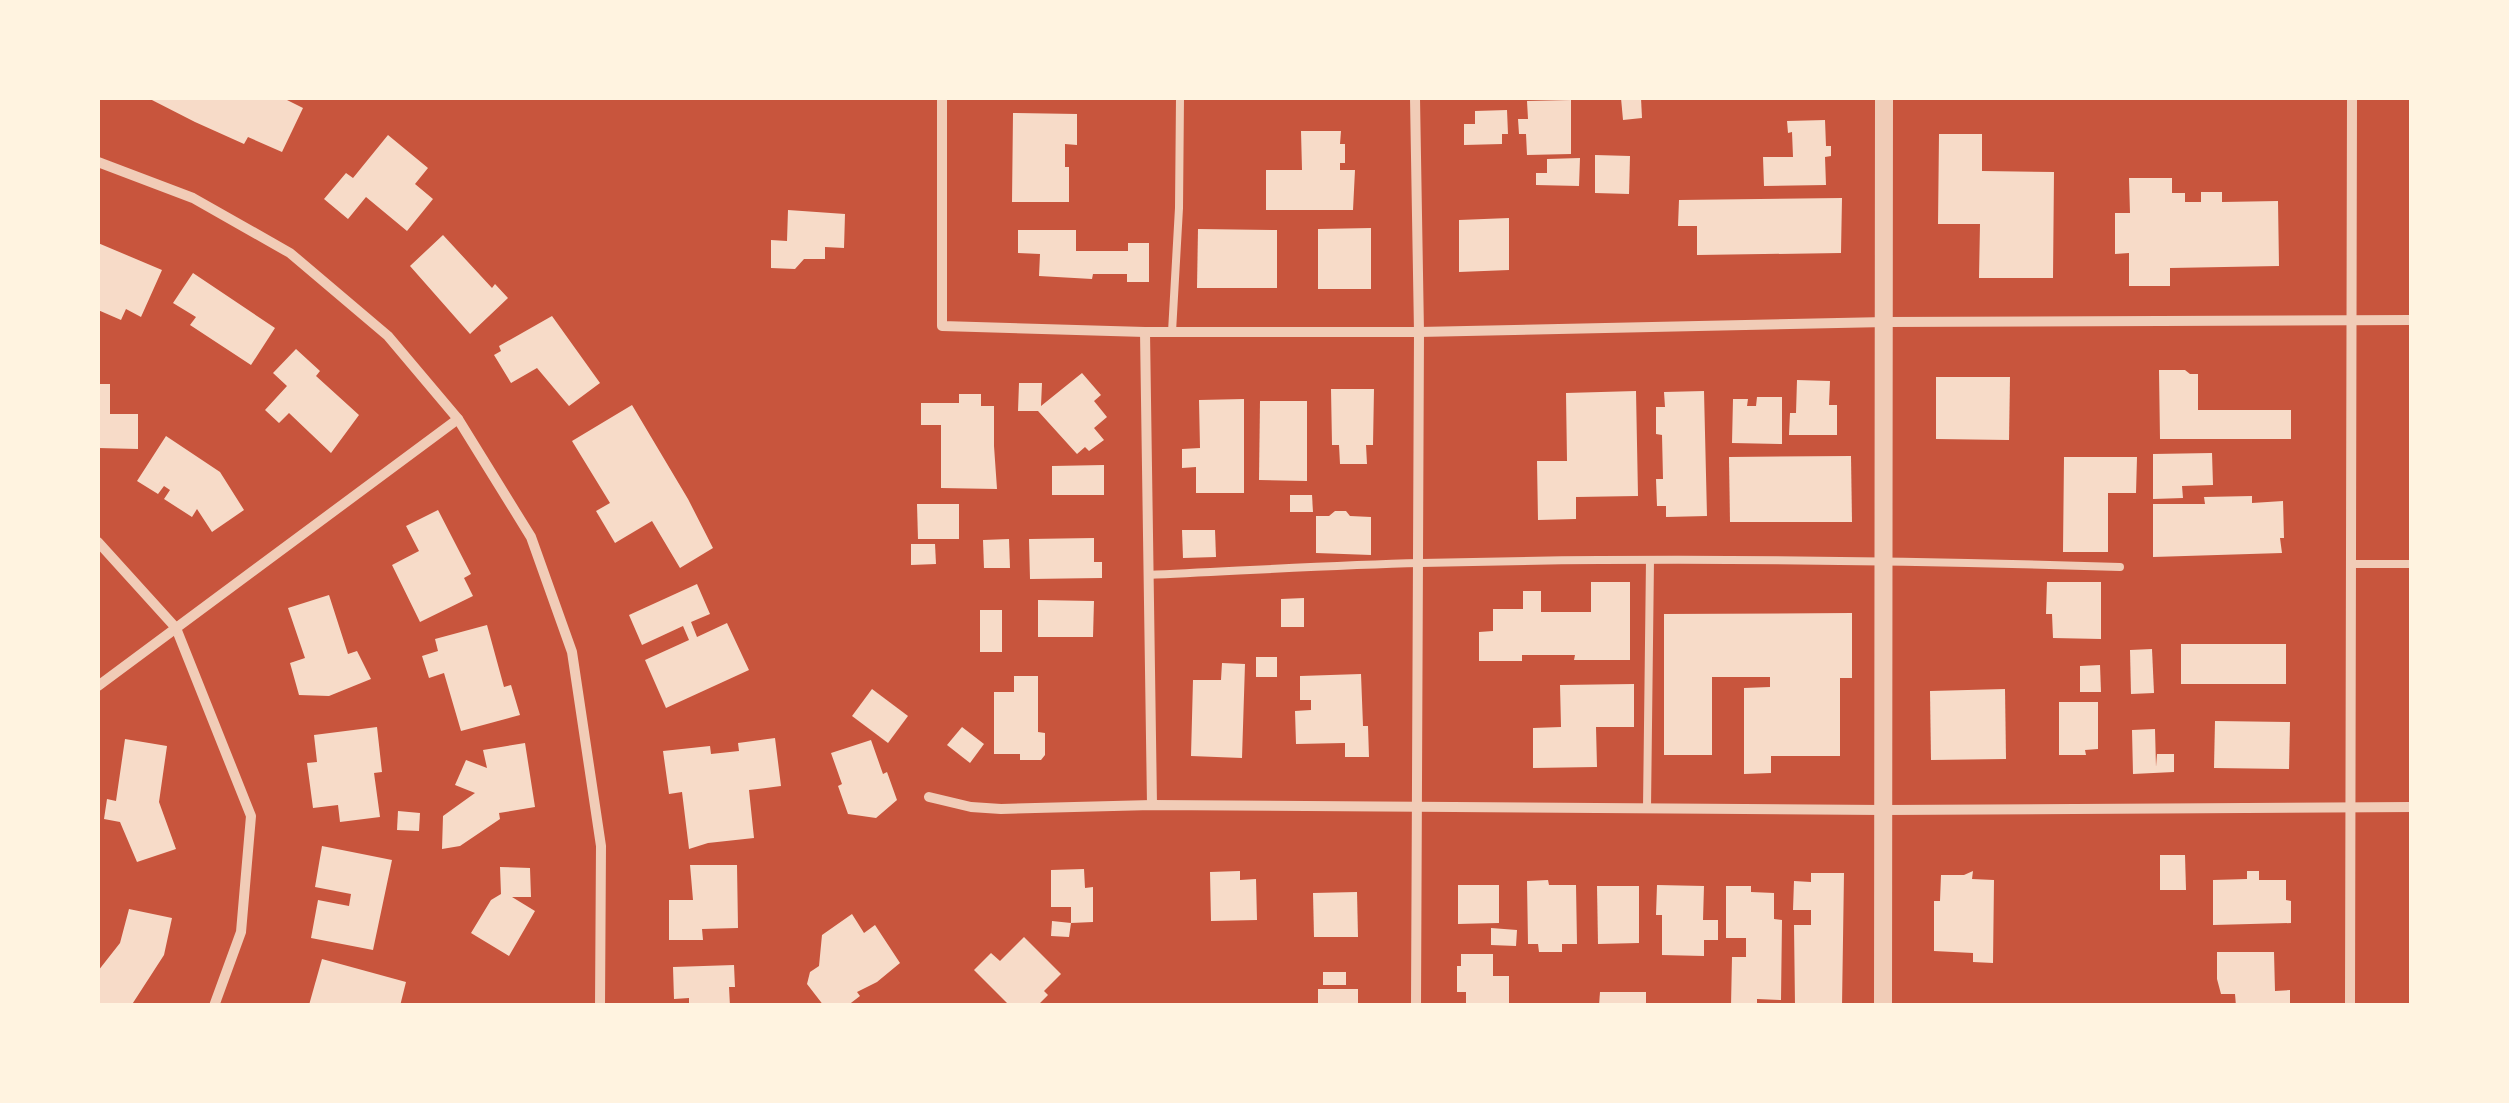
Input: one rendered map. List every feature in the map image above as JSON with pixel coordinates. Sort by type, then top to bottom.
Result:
[{"type":"street","points":[[942,98],[942,326],[1145,332],[1419,332],[1886,322],[2412,320]]},
{"type":"street","points":[[1415,98],[1419,332],[1416,1006]]},
{"type":"street","points":[[1883,1006],[1884,98]]},
{"type":"street","points":[[2350,1006],[2352,98]]},
{"type":"street","points":[[98,162],[193,198],[290,253],[388,336],[458,420],[531,537],[572,652],[601,846],[600,1006]]},
{"type":"street","points":[[1145,332],[1152,805]]},
{"type":"street","points":[[98,686],[458,420]]},
{"type":"street","points":[[98,542],[176,628],[250,816],[241,932],[214,1006]]},
{"type":"street","points":[[929,797],[1001,809],[1152,805],[1884,810],[2412,806]]},
{"type":"lane","points":[[1172,332],[1180,98]]},
{"type":"lane","points":[[1647,808],[1650,560]]},
{"type":"lane","points":[[1148,576],[1417,563],[1650,560],[1885,560],[2120,567]]},
{"type":"lane","points":[[2351,564],[2412,564]]},
{"type":"building","points":[[148,98],[283,98],[303,108],[282,152],[248,137],[244,144]]},
{"type":"building","points":[[1621,98],[1641,98],[1642,118],[1623,120]]},
{"type":"building","points":[[1571,100],[1571,154],[1527,155],[1526,134],[1519,134],[1518,119],[1528,119],[1527,101]]},
{"type":"building","points":[[1507,110],[1508,134],[1502,134],[1502,144],[1464,145],[1464,124],[1475,124],[1475,111]]},
{"type":"building","points":[[1013,113],[1077,114],[1077,145],[1065,144],[1069,202],[1012,202]]},
{"type":"building","points":[[1825,120],[1826,146],[1831,146],[1831,156],[1825,157],[1826,185],[1764,186],[1763,157],[1793,157],[1792,132],[1788,133],[1787,121]]},
{"type":"building","points":[[1301,131],[1341,131],[1345,163],[1340,163],[1340,170],[1355,170],[1353,210],[1266,210],[1266,170],[1302,170]]},
{"type":"building","points":[[1939,134],[1982,134],[1982,171],[2054,172],[2053,278],[1979,278],[1980,224],[1938,224]]},
{"type":"building","points":[[388,135],[428,168],[415,184],[433,199],[407,231],[366,197],[348,219],[324,199],[346,173],[353,178]]},
{"type":"building","points":[[1595,155],[1630,156],[1629,194],[1595,193]]},
{"type":"building","points":[[1580,158],[1579,186],[1536,185],[1536,173],[1547,173],[1547,159]]},
{"type":"building","points":[[2129,178],[2172,178],[2172,193],[2185,193],[2185,202],[2201,202],[2201,192],[2222,192],[2222,202],[2278,201],[2279,266],[2170,268],[2170,286],[2129,286],[2129,253],[2115,254],[2115,213],[2130,213]]},
{"type":"building","points":[[1842,198],[1841,253],[1697,255],[1697,226],[1678,226],[1679,200]]},
{"type":"building","points":[[788,210],[845,214],[844,248],[825,247],[825,259],[804,259],[795,269],[771,268],[771,240],[787,241]]},
{"type":"building","points":[[1509,218],[1509,270],[1459,272],[1459,220]]},
{"type":"building","points":[[1371,228],[1371,289],[1318,289],[1318,229]]},
{"type":"building","points":[[1198,229],[1277,230],[1277,288],[1197,288]]},
{"type":"building","points":[[1018,230],[1076,230],[1076,251],[1128,251],[1128,243],[1149,243],[1149,282],[1127,282],[1127,274],[1093,274],[1092,279],[1039,276],[1040,254],[1018,253]]},
{"type":"building","points":[[443,235],[492,288],[495,284],[508,298],[470,334],[410,266]]},
{"type":"building","points":[[98,243],[162,270],[141,317],[126,309],[121,320],[98,310]]},
{"type":"building","points":[[193,273],[275,328],[251,365],[190,325],[196,317],[173,303]]},
{"type":"building","points":[[552,316],[600,383],[569,406],[537,368],[511,383],[494,355],[501,351],[499,346]]},
{"type":"building","points":[[296,349],[320,371],[316,376],[359,415],[331,453],[289,413],[279,423],[265,410],[287,386],[273,373]]},
{"type":"building","points":[[2159,370],[2198,374],[2198,410],[2291,410],[2291,439],[2160,439]]},
{"type":"building","points":[[1082,373],[1101,395],[1094,401],[1107,417],[1094,428],[1104,440],[1077,454],[1038,411],[1018,411],[1019,383],[1042,383],[1041,406]]},
{"type":"building","points":[[1936,377],[2010,377],[2009,440],[1936,439]]},
{"type":"building","points":[[1797,380],[1830,381],[1829,405],[1837,405],[1837,435],[1789,435],[1790,413],[1796,413]]},
{"type":"building","points":[[98,384],[110,384],[110,414],[138,414],[138,449],[98,448]]},
{"type":"building","points":[[1331,389],[1374,389],[1373,445],[1366,445],[1367,464],[1340,464],[1339,445],[1332,445]]},
{"type":"building","points":[[1636,391],[1638,496],[1576,497],[1576,519],[1538,520],[1537,461],[1567,461],[1566,393]]},
{"type":"building","points":[[1704,391],[1707,516],[1666,517],[1666,506],[1657,506],[1656,479],[1663,479],[1662,435],[1656,434],[1656,407],[1665,407],[1664,392]]},
{"type":"building","points":[[959,394],[981,394],[981,406],[994,406],[997,489],[941,488],[941,425],[921,425],[921,403],[959,403]]},
{"type":"building","points":[[1757,397],[1782,397],[1782,444],[1732,443],[1733,399],[1748,399],[1747,406],[1756,406]]},
{"type":"building","points":[[1244,399],[1244,493],[1196,493],[1196,467],[1182,468],[1182,449],[1200,448],[1199,400]]},
{"type":"building","points":[[1260,401],[1307,401],[1307,481],[1259,480]]},
{"type":"building","points":[[632,405],[713,548],[680,568],[652,521],[615,543],[596,511],[610,503],[572,441]]},
{"type":"building","points":[[166,436],[220,472],[244,510],[212,532],[197,509],[192,517],[164,499],[170,490],[164,486],[158,494],[137,481]]},
{"type":"building","points":[[2212,453],[2213,485],[2182,486],[2183,498],[2153,499],[2153,454]]},
{"type":"building","points":[[1851,456],[1852,522],[1730,522],[1729,457]]},
{"type":"building","points":[[2064,457],[2137,457],[2136,493],[2108,493],[2108,552],[2063,552]]},
{"type":"building","points":[[1104,465],[1104,495],[1052,495],[1052,466]]},
{"type":"building","points":[[1290,495],[1312,495],[1313,512],[1290,512]]},
{"type":"building","points":[[2252,496],[2252,503],[2283,501],[2282,553],[2153,557],[2153,504],[2205,504],[2204,497]]},
{"type":"building","points":[[917,504],[959,504],[959,539],[918,539]]},
{"type":"building","points":[[438,510],[471,574],[464,578],[473,596],[420,622],[392,565],[419,551],[406,526]]},
{"type":"building","points":[[1335,511],[1371,517],[1371,555],[1316,553],[1316,516],[1329,516]]},
{"type":"building","points":[[1182,530],[1215,530],[1216,557],[1183,558]]},
{"type":"building","points":[[1094,538],[1094,562],[1102,562],[1102,578],[1030,579],[1029,539]]},
{"type":"building","points":[[1009,539],[1010,568],[984,568],[983,540]]},
{"type":"building","points":[[911,544],[935,544],[936,564],[911,565]]},
{"type":"building","points":[[1591,582],[1630,582],[1630,660],[1522,655],[1522,661],[1479,661],[1479,632],[1493,631],[1493,609],[1523,609],[1523,591],[1541,591],[1541,612],[1591,612]]},
{"type":"building","points":[[2047,582],[2101,582],[2101,639],[2053,638],[2052,614],[2046,614]]},
{"type":"building","points":[[697,584],[710,614],[691,622],[697,637],[727,623],[749,670],[666,708],[645,660],[689,640],[683,626],[642,645],[629,615]]},
{"type":"building","points":[[329,595],[348,654],[357,651],[371,679],[329,696],[299,695],[290,663],[305,658],[288,608]]},
{"type":"building","points":[[1304,598],[1304,627],[1281,627],[1281,599]]},
{"type":"building","points":[[1038,600],[1094,601],[1093,637],[1038,637]]},
{"type":"building","points":[[980,610],[1002,610],[1002,652],[980,652]]},
{"type":"building","points":[[1852,613],[1852,678],[1840,678],[1840,756],[1771,756],[1771,773],[1744,774],[1744,688],[1770,687],[1770,677],[1712,677],[1712,755],[1664,755],[1664,614]]},
{"type":"building","points":[[487,625],[504,687],[511,685],[520,715],[461,731],[444,673],[429,678],[422,656],[438,651],[435,639]]},
{"type":"building","points":[[2181,644],[2286,644],[2286,684],[2181,684]]},
{"type":"building","points":[[2152,649],[2154,693],[2131,694],[2130,650]]},
{"type":"building","points":[[1256,657],[1277,657],[1277,677],[1256,677]]},
{"type":"building","points":[[1222,663],[1245,664],[1242,758],[1191,756],[1193,680],[1221,680]]},
{"type":"building","points":[[2100,665],[2101,692],[2080,692],[2080,666]]},
{"type":"building","points":[[1361,674],[1369,757],[1345,757],[1345,743],[1296,744],[1295,711],[1311,710],[1311,700],[1300,700],[1300,676]]},
{"type":"building","points":[[1014,676],[1038,676],[1038,732],[1045,733],[1045,755],[1041,760],[1020,760],[1020,754],[994,754],[994,692],[1014,692]]},
{"type":"building","points":[[1634,684],[1634,727],[1596,727],[1597,767],[1533,768],[1533,728],[1561,727],[1560,685]]},
{"type":"building","points":[[872,689],[908,716],[888,743],[852,716]]},
{"type":"building","points":[[2005,689],[2006,759],[1931,760],[1930,691]]},
{"type":"building","points":[[2059,702],[2098,702],[2098,749],[2085,750],[2086,755],[2059,755]]},
{"type":"building","points":[[2215,721],[2290,722],[2289,769],[2214,768]]},
{"type":"building","points":[[377,727],[382,772],[374,773],[380,817],[340,822],[338,805],[313,808],[307,763],[317,762],[314,735]]},
{"type":"building","points":[[962,727],[984,744],[970,763],[947,745]]},
{"type":"building","points":[[2155,729],[2156,767],[2157,754],[2174,754],[2174,772],[2133,774],[2132,730]]},
{"type":"building","points":[[775,738],[781,786],[749,790],[754,838],[689,849],[682,792],[669,794],[663,751],[710,746],[711,754],[739,751],[738,743]]},
{"type":"building","points":[[125,739],[167,746],[159,802],[176,849],[137,862],[120,822],[104,819],[107,799],[116,801]]},
{"type":"building","points":[[871,740],[897,800],[876,818],[848,814],[831,753]]},
{"type":"building","points":[[525,743],[535,807],[499,813],[500,819],[460,846],[442,849],[443,816],[475,793],[455,785],[466,760],[487,768],[483,750]]},
{"type":"building","points":[[398,811],[420,813],[419,831],[397,830]]},
{"type":"building","points":[[322,846],[392,860],[373,950],[311,938],[318,900],[349,906],[351,894],[315,887]]},
{"type":"building","points":[[2160,855],[2185,855],[2186,890],[2160,890]]},
{"type":"building","points":[[690,865],[737,865],[738,928],[702,929],[703,940],[669,940],[669,900],[693,900]]},
{"type":"building","points":[[500,867],[530,868],[531,897],[512,897],[535,911],[509,956],[471,933],[491,900],[501,894]]},
{"type":"building","points":[[1084,869],[1085,888],[1093,887],[1093,922],[1071,923],[1071,907],[1051,907],[1051,870]]},
{"type":"building","points":[[1240,871],[1240,880],[1256,879],[1257,920],[1211,921],[1210,872]]},
{"type":"building","points":[[1973,871],[1972,879],[1994,880],[1993,963],[1973,962],[1973,953],[1934,951],[1934,901],[1940,901],[1941,875]]},
{"type":"building","points":[[2247,871],[2259,871],[2259,880],[2286,880],[2291,923],[2213,925],[2213,880],[2247,879]]},
{"type":"building","points":[[1811,873],[1844,873],[1842,1006],[1795,1006],[1794,925],[1811,925],[1811,910],[1793,910],[1794,881],[1811,882]]},
{"type":"building","points":[[1548,880],[1549,885],[1576,885],[1577,944],[1562,944],[1562,952],[1539,952],[1538,944],[1528,944],[1527,881]]},
{"type":"building","points":[[1458,885],[1499,885],[1499,923],[1458,924]]},
{"type":"building","points":[[1657,885],[1704,886],[1703,920],[1718,920],[1718,940],[1704,940],[1704,956],[1662,955],[1662,915],[1656,915]]},
{"type":"building","points":[[1597,886],[1639,886],[1639,943],[1598,944]]},
{"type":"building","points":[[1726,886],[1751,886],[1751,892],[1774,893],[1774,919],[1782,920],[1781,1000],[1757,999],[1757,1006],[1731,1006],[1732,957],[1746,957],[1746,938],[1726,938]]},
{"type":"building","points":[[1357,892],[1358,937],[1314,937],[1313,893]]},
{"type":"building","points":[[129,909],[172,918],[164,955],[131,1006],[98,1006],[98,971],[120,943]]},
{"type":"building","points":[[852,914],[864,933],[875,925],[900,963],[857,992],[860,996],[847,1006],[824,1006],[807,984],[810,972],[819,966],[822,935]]},
{"type":"building","points":[[1052,921],[1071,923],[1069,937],[1051,936]]},
{"type":"building","points":[[1491,928],[1517,930],[1516,946],[1491,945]]},
{"type":"building","points":[[1024,937],[1061,974],[1044,991],[1048,995],[1037,1006],[1010,1006],[974,970],[991,953],[1000,961]]},
{"type":"building","points":[[2217,952],[2274,952],[2275,991],[2290,990],[2290,1006],[2236,1006],[2235,994],[2221,994]]},
{"type":"building","points":[[1461,954],[1493,954],[1493,976],[1509,976],[1509,1006],[1466,1006],[1466,992],[1457,992]]},
{"type":"building","points":[[322,959],[406,982],[400,1006],[309,1005]]},
{"type":"building","points":[[734,965],[735,987],[729,987],[730,1006],[689,1006],[689,998],[674,999],[673,967]]},
{"type":"building","points":[[1323,972],[1346,972],[1346,985],[1323,985]]},
{"type":"building","points":[[1318,989],[1358,989],[1358,1006],[1318,1006]]},
{"type":"building","points":[[1600,992],[1646,992],[1646,1006],[1599,1006]]}]
